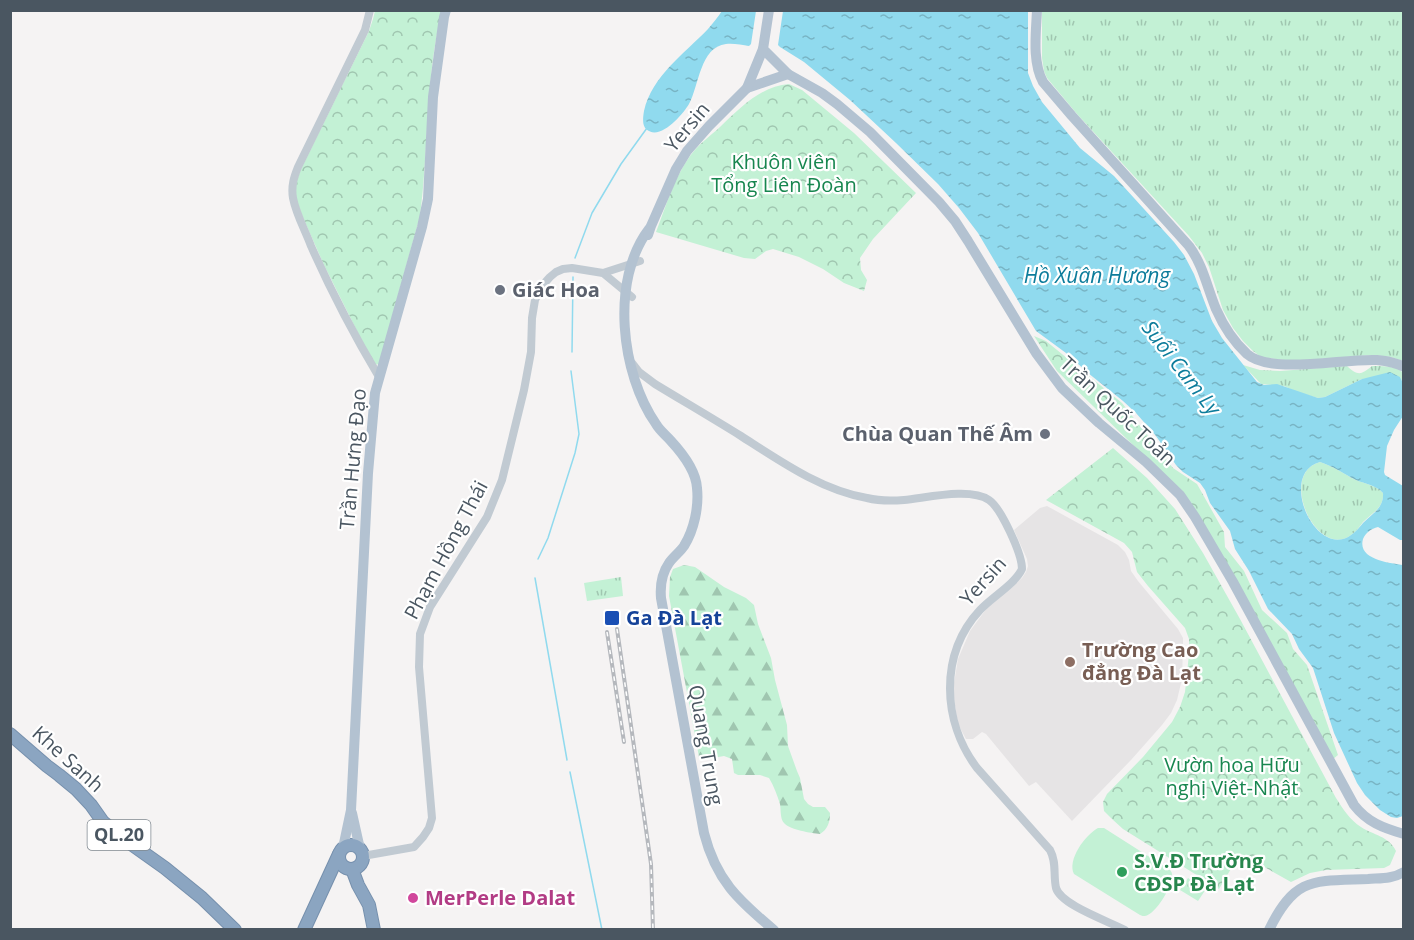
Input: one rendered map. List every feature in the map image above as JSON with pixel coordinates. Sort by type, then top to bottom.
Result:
[{"type":"highway","name":"Khe Sanh","points":[[10,734],[76,789],[103,822],[202,898],[235,930]]},
{"type":"highway","points":[[304,930],[341,851],[346,846],[354,845],[358,885],[369,904],[374,930]]},
{"type":"highway","points":[[341,851],[339,862],[341,865],[357,862]]},
{"type":"highway","points":[[321,891],[357,862]]},
{"type":"main road","name":"Trần Hưng Đạo","points":[[357,862],[351,810],[371,428],[375,393],[428,199],[433,98],[446,10]]},
{"type":"main road","points":[[763,49],[769,10]]},
{"type":"main road","points":[[1036,10],[1037,65],[1043,82],[1189,246],[1201,265],[1222,322],[1248,355],[1271,364],[1306,364],[1361,359],[1391,361],[1404,367]]},
{"type":"main road","name":"Trần Quốc Toản","points":[[763,49],[789,74],[822,93],[870,132],[939,202],[955,221],[1039,359],[1062,388],[1180,495],[1196,517],[1233,582],[1354,805],[1366,818],[1377,825],[1404,834]]},
{"type":"main road","name":"Yersin","points":[[629,359],[625,322],[642,238],[649,229],[676,169],[687,151],[747,88],[763,49]]},
{"type":"main road","name":"Yersin","points":[[747,88],[789,74]]},
{"type":"main road","name":"Yersin","points":[[629,295],[633,346],[639,372]]},
{"type":"main road","points":[[629,359],[644,405],[660,430],[671,441]]},
{"type":"main road","points":[[639,372],[648,400],[671,441]]},
{"type":"main road","name":"Quang Trung","points":[[671,441],[695,477],[697,504],[689,536],[665,572],[661,598],[706,842],[716,867],[731,891],[774,930]]},
{"type":"main road","name":"Trần Hưng Đạo","points":[[341,851],[351,810]]},
{"type":"main road","points":[[1269,930],[1287,900],[1306,885],[1332,880],[1390,878],[1404,872]]},
{"type":"street","points":[[370,10],[365,30],[298,167],[292,188],[296,209],[316,256],[379,377]]},
{"type":"street","points":[[603,273],[636,262]]},
{"type":"street","name":"Phạm Hồng Thái","points":[[357,862],[414,847],[429,828],[432,818],[418,649],[424,621],[487,517],[502,480],[524,390],[531,351],[532,318],[535,300],[541,287],[556,272],[563,269],[572,268],[603,273]]},
{"type":"street","points":[[603,273],[629,295]]},
{"type":"street","name":"Yersin","points":[[629,359],[639,372],[655,384],[790,467],[832,488],[857,496],[884,500],[975,494],[990,501],[998,508],[1020,557],[1022,568],[1017,578],[978,612],[959,642],[952,660],[950,676],[950,704],[956,728],[969,758],[1050,850],[1055,865],[1056,891],[1071,904],[1125,930]]},
{"type":"shaded area","name":"Trường Cao đẳng Đà Lạt","points":[[1047,506],[1118,545],[1129,560],[1131,571],[1183,638],[1182,679],[1171,713],[1131,760],[1072,821],[1036,782],[1029,786],[986,734],[982,732],[973,739],[966,739],[958,724],[954,699],[958,659],[970,631],[987,608],[1026,572],[1027,559],[1014,530],[1040,508]]},
{"type":"green space","points":[[375,11],[442,11],[430,87],[420,216],[379,364],[374,365],[301,213],[296,198],[296,183],[369,31]]},
{"type":"green space","points":[[1042,11],[1403,11],[1403,361],[1373,355],[1292,361],[1261,357],[1253,351],[1233,328],[1223,310],[1202,253],[1047,78],[1042,58]]},
{"type":"green space","name":"Khuôn viên Tổng Liên Đoàn","points":[[789,84],[802,90],[854,133],[916,193],[873,239],[860,258],[861,270],[867,280],[864,291],[844,283],[799,257],[773,249],[755,259],[744,258],[656,232],[684,165],[700,144],[760,93]]},
{"type":"green space","points":[[1034,336],[1046,341],[1122,403],[1173,468],[1197,484],[1224,532],[1225,547],[1244,571],[1262,610],[1287,633],[1293,649],[1307,665],[1338,755],[1332,760],[1170,481],[1057,371]]},
{"type":"green space","points":[[1243,365],[1260,370],[1280,371],[1347,366],[1360,373],[1372,366],[1388,367],[1402,372],[1403,383],[1400,377],[1362,379],[1325,397],[1318,398],[1284,386],[1261,384]]},
{"type":"green space","name":"Vườn hoa Hữu nghị Việt-Nhật","points":[[1113,448],[1147,478],[1175,509],[1240,619],[1339,802],[1357,824],[1385,839],[1393,846],[1396,851],[1390,865],[1384,868],[1326,870],[1310,873],[1291,882],[1245,856],[1238,857],[1219,889],[1123,829],[1104,811],[1103,802],[1107,794],[1143,757],[1172,722],[1185,692],[1189,654],[1189,639],[1185,628],[1137,572],[1132,552],[1124,543],[1046,500]]},
{"type":"green space","points":[[1320,462],[1356,480],[1374,486],[1383,493],[1382,502],[1377,509],[1346,538],[1334,539],[1322,534],[1312,523],[1305,509],[1302,480],[1308,469]]},
{"type":"green space","points":[[684,565],[695,567],[754,605],[758,624],[771,658],[787,725],[788,746],[800,778],[804,799],[813,807],[825,807],[830,813],[828,825],[820,834],[796,829],[784,823],[780,804],[769,778],[760,775],[738,775],[734,773],[732,759],[724,756],[702,760],[699,757],[669,596],[673,569]]},
{"type":"green space","points":[[621,577],[623,596],[587,601],[584,583]]},
{"type":"green space","name":"S.V.Đ Trường CĐSP Đà Lạt","points":[[1098,828],[1104,828],[1171,871],[1170,885],[1154,911],[1145,916],[1140,915],[1074,874],[1072,868],[1078,848]]},
{"type":"green space","points":[[1188,878],[1206,889],[1198,901],[1180,890]]},
{"type":"water","points":[[722,11],[756,11],[751,44],[749,46],[726,44],[717,47],[706,60],[689,104],[682,114],[658,132],[646,129],[643,123],[644,111],[648,98],[661,76],[708,29]]},
{"type":"water","name":"Hồ Xuân Hương","points":[[783,11],[1028,11],[1028,73],[1042,102],[1080,148],[1114,176],[1184,255],[1212,321],[1222,338],[1257,382],[1264,385],[1277,384],[1318,398],[1325,397],[1362,379],[1390,372],[1400,377],[1403,383],[1403,416],[1387,446],[1384,472],[1385,475],[1403,486],[1403,540],[1378,527],[1366,534],[1363,546],[1365,552],[1376,559],[1403,565],[1403,816],[1391,817],[1380,810],[1357,783],[1334,733],[1313,668],[1299,649],[1292,634],[1268,609],[1235,549],[1230,531],[1210,503],[1200,483],[1176,465],[1156,436],[1136,413],[1066,353],[1036,331],[978,233],[938,184],[850,100],[804,62],[778,45]],"holes":[[[1320,462],[1356,480],[1374,486],[1383,493],[1382,503],[1377,510],[1346,538],[1333,539],[1322,534],[1312,523],[1305,509],[1301,495],[1302,480],[1308,469]]]},
{"type":"waterway","points":[[575,258],[592,213],[621,164],[647,128]]},
{"type":"waterway","points":[[572,352],[573,277]]},
{"type":"waterway","points":[[538,559],[548,538],[579,434],[571,371]]},
{"type":"waterway","points":[[535,578],[567,760]]},
{"type":"waterway","points":[[570,772],[602,930]]},
{"type":"railway","points":[[617,629],[651,864],[653,930]]},
{"type":"railway","points":[[607,632],[624,742]]},
{"type":"place","name":"Giác Hoa","points":[[500,290]]},
{"type":"place","name":"Chùa Quan Thế Âm","points":[[1045,434]]},
{"type":"place","name":"Ga Đà Lạt","points":[[612,618]]},
{"type":"place","name":"Trường Cao đẳng Đà Lạt","points":[[1070,662]]},
{"type":"place","name":"S.V.Đ Trường CĐSP Đà Lạt","points":[[1122,872]]},
{"type":"place","name":"MerPerle Dalat","points":[[413,898]]},
{"type":"water label","name":"Suối Cam Ly","points":[[1181,368]]}]
